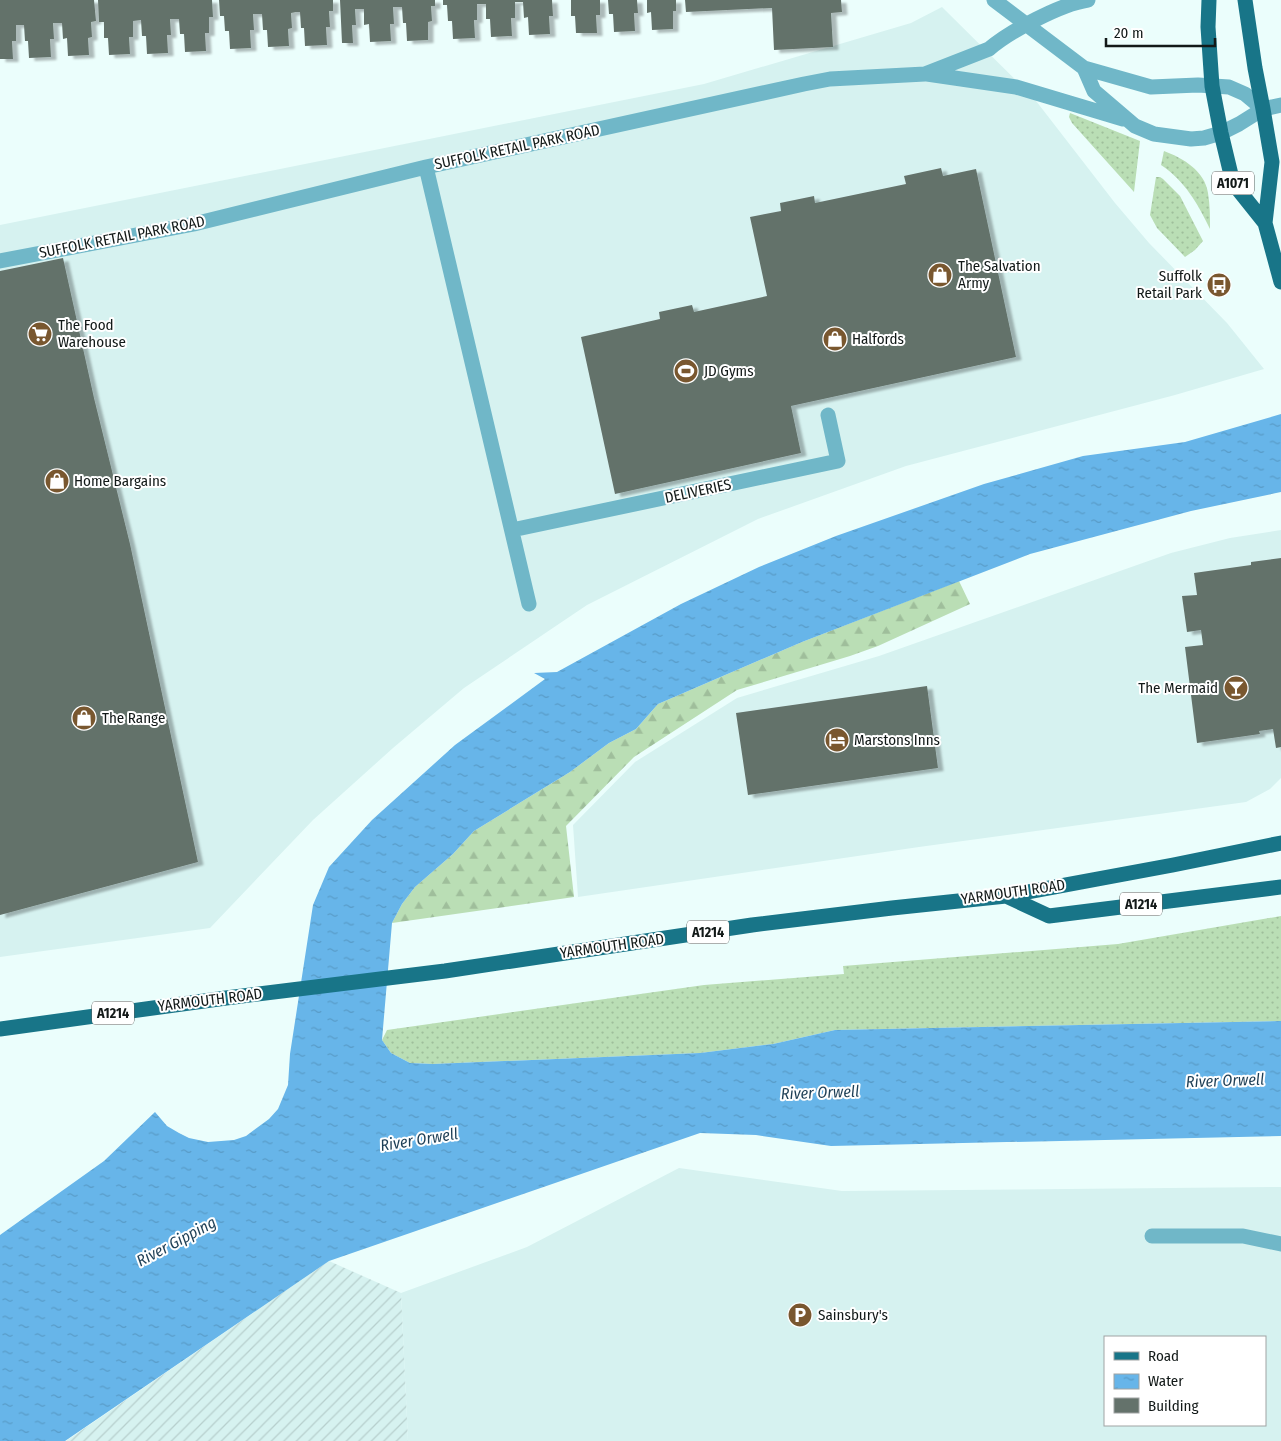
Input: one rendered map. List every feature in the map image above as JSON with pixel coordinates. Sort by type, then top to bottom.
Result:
[{"type":"main road","name":"A1071","points":[[1209,0],[1208,27],[1212,86],[1233,183],[1265,223]]},
{"type":"main road","name":"A1071","points":[[1245,0],[1272,162],[1265,223],[1281,282]]},
{"type":"main road","name":"YARMOUTH ROAD","points":[[0,1029],[244,995],[412,976],[752,926],[1006,896],[1173,866],[1281,843]]},
{"type":"main road","name":"A1214","points":[[1006,896],[1049,916],[1281,887]]},
{"type":"street","points":[[994,0],[1084,68],[1151,86],[1212,86],[1229,88],[1245,94],[1264,109]]},
{"type":"street","name":"SUFFOLK RETAIL PARK ROAD","points":[[0,262],[194,224],[426,167],[804,84],[830,79],[925,74],[989,49],[1027,24],[1069,4],[1088,0]]},
{"type":"street","points":[[1084,68],[1094,91],[1135,126],[1154,134],[1177,138],[1198,138],[1221,133],[1264,109],[1281,105]]},
{"type":"street","points":[[925,74],[1016,87],[1127,120]]},
{"type":"street","points":[[426,167],[529,604]]},
{"type":"street","name":"DELIVERIES","points":[[512,530],[838,461],[828,415]]},
{"type":"street","points":[[1152,1236],[1243,1236],[1281,1244]]},
{"type":"shaded area","name":"Suffolk Retail Park","points":[[942,7],[1033,97],[1115,203],[1149,243],[1227,323],[1264,369],[1175,395],[906,466],[758,519],[587,605],[464,688],[393,748],[313,820],[210,928],[0,957],[0,225],[704,84],[911,23]]},
{"type":"shaded area","points":[[1281,530],[1281,778],[1270,789],[1246,802],[578,897],[573,825],[635,762],[737,698],[879,656],[1171,553],[1230,538]]},
{"type":"shaded area","name":"Sainsbury's","points":[[679,1168],[842,1191],[1281,1187],[1281,1441],[408,1441],[401,1293],[527,1247]]},
{"type":"shaded area","points":[[329,1261],[401,1293],[408,1441],[66,1441]]},
{"type":"green space","points":[[1070,113],[1140,141],[1134,192],[1072,123],[1069,117]]},
{"type":"green space","points":[[1164,151],[1192,166],[1203,178],[1210,206],[1210,229],[1201,211],[1184,186],[1170,171],[1161,165]]},
{"type":"green space","points":[[1156,177],[1163,179],[1180,196],[1203,241],[1185,257],[1157,228],[1150,215]]},
{"type":"green space","points":[[959,581],[970,604],[878,646],[737,690],[634,757],[566,826],[574,897],[392,923],[402,904],[415,887],[453,854],[474,831],[570,772],[609,743],[636,729],[658,704],[802,642]]},
{"type":"green space","points":[[1281,916],[1281,1021],[835,1030],[773,1044],[700,1053],[433,1064],[410,1063],[391,1053],[382,1040],[387,1030],[704,985],[844,974],[843,966],[1118,944]]},
{"type":"water","points":[[1281,414],[1281,492],[1191,511],[1030,554],[802,642],[658,704],[636,729],[609,743],[570,772],[474,831],[453,854],[415,887],[402,904],[392,923],[382,1040],[391,1053],[410,1063],[433,1064],[700,1053],[773,1044],[835,1030],[1281,1021],[1281,1136],[831,1146],[756,1135],[700,1133],[329,1261],[65,1441],[0,1441],[0,1235],[104,1161],[155,1112],[167,1126],[179,1133],[189,1138],[208,1142],[234,1140],[246,1136],[269,1119],[278,1109],[288,1085],[290,1054],[313,905],[329,867],[372,820],[455,745],[545,679],[534,673],[557,672],[681,604],[759,567],[836,536],[984,484],[1083,456],[1185,442]]},
{"type":"building","points":[[0,0],[94,0],[96,21],[91,22],[92,37],[88,38],[89,55],[68,56],[67,38],[63,39],[62,23],[53,23],[54,39],[50,39],[51,57],[29,58],[28,41],[25,41],[24,25],[16,25],[16,41],[12,41],[13,59],[0,59]]},
{"type":"building","points":[[98,0],[212,0],[213,17],[209,17],[209,33],[205,33],[206,51],[185,52],[184,34],[180,34],[179,19],[170,19],[171,35],[167,35],[168,53],[147,54],[146,36],[142,36],[141,20],[133,21],[133,37],[129,37],[130,54],[109,55],[108,38],[104,38],[104,22],[99,22]]},
{"type":"building","points":[[219,0],[333,0],[333,11],[329,11],[330,27],[326,27],[327,45],[305,46],[304,28],[301,28],[300,12],[296,12],[291,13],[292,28],[288,29],[289,46],[268,47],[267,30],[263,30],[262,14],[253,14],[254,30],[250,30],[251,48],[230,49],[229,31],[225,31],[224,16],[220,16]]},
{"type":"building","points":[[340,0],[435,0],[435,6],[431,6],[432,21],[428,22],[428,40],[407,41],[406,23],[403,23],[402,7],[393,7],[394,24],[390,24],[391,41],[370,42],[369,24],[364,25],[364,9],[355,9],[356,25],[352,25],[353,43],[342,43]]},
{"type":"building","points":[[443,0],[552,0],[553,16],[549,16],[550,34],[529,35],[528,17],[524,18],[523,2],[515,2],[515,18],[511,18],[512,36],[491,37],[490,19],[486,19],[486,4],[477,4],[477,20],[474,20],[475,38],[453,39],[452,21],[448,21],[447,5],[443,5]]},
{"type":"building","points":[[571,0],[600,0],[600,15],[596,15],[597,33],[576,33],[575,16],[571,16]]},
{"type":"building","points":[[608,0],[637,0],[638,13],[634,13],[635,31],[614,32],[613,14],[609,14]]},
{"type":"building","points":[[647,0],[676,0],[676,11],[673,11],[673,29],[652,30],[651,12],[647,13]]},
{"type":"building","points":[[685,0],[841,0],[842,12],[831,13],[833,47],[774,50],[772,8],[686,12]]},
{"type":"building","points":[[941,168],[943,176],[976,169],[1016,357],[791,406],[801,453],[615,494],[581,337],[660,319],[659,312],[692,305],[694,312],[767,296],[750,217],[781,211],[780,203],[814,196],[815,203],[906,184],[904,176]]},
{"type":"building","name":"The Range","points":[[63,258],[94,398],[130,544],[198,862],[0,915],[0,271]]},
{"type":"building","name":"The Mermaid","points":[[1281,558],[1281,747],[1276,748],[1273,729],[1259,731],[1260,734],[1197,743],[1185,647],[1203,645],[1201,630],[1187,632],[1182,596],[1197,595],[1194,573],[1251,565],[1251,562]]},
{"type":"building","name":"Marstons Inns","points":[[927,686],[938,768],[748,795],[736,713]]},
{"type":"place","name":"The Salvation Army","points":[[940,275]]},
{"type":"place","name":"Suffolk Retail Park","points":[[1219,285]]},
{"type":"place","name":"The Food Warehouse","points":[[40,334]]},
{"type":"place","name":"Halfords","points":[[835,339]]},
{"type":"place","name":"JD Gyms","points":[[686,371]]},
{"type":"place","name":"Home Bargains","points":[[57,481]]},
{"type":"place","name":"The Mermaid","points":[[1236,688]]},
{"type":"place","name":"The Range","points":[[84,718]]},
{"type":"place","name":"Marstons Inns","points":[[837,740]]},
{"type":"place","name":"Sainsbury's","points":[[800,1315]]},
{"type":"water label","name":"River Orwell","points":[[1225,1080]]},
{"type":"water label","name":"River Orwell","points":[[820,1092]]},
{"type":"water label","name":"River Orwell","points":[[419,1139]]},
{"type":"water label","name":"River Gipping","points":[[176,1241]]}]
